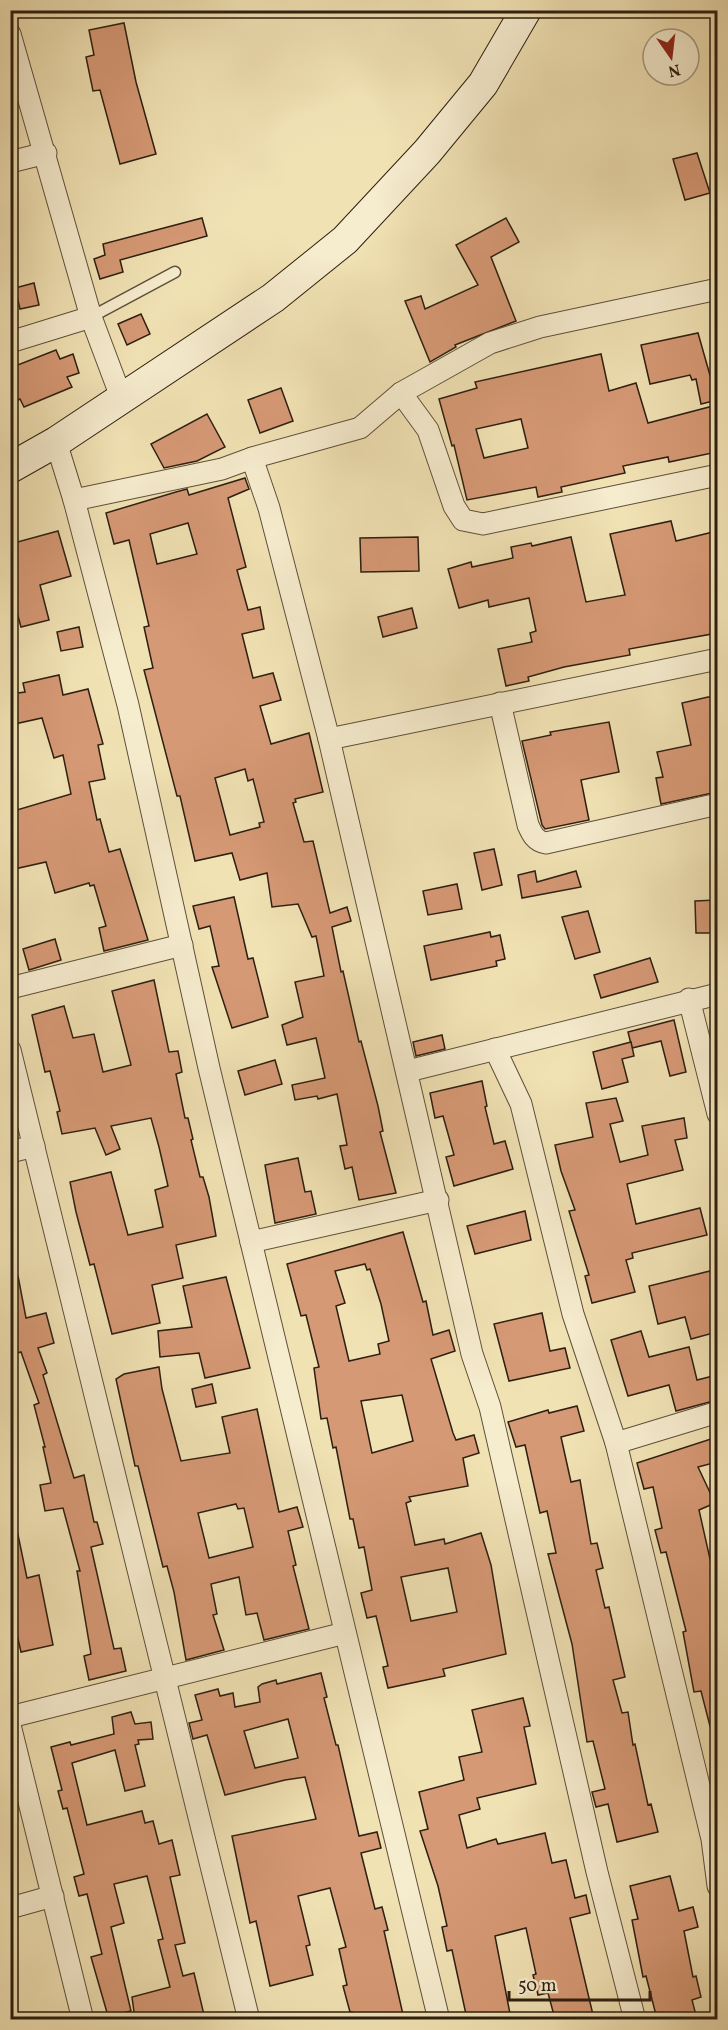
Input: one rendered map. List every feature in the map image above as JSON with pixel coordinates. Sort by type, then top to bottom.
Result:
[{"type":"main road","points":[[10,468],[56,442],[273,298],[345,240],[427,152],[483,84],[526,10]]},
{"type":"street","points":[[10,34],[46,153],[91,317],[122,397]]},
{"type":"street","points":[[10,162],[46,153]]},
{"type":"street","points":[[74,500],[222,469],[252,458],[360,428],[401,393],[490,343],[540,327],[717,289]]},
{"type":"street","points":[[10,342],[91,317]]},
{"type":"street","points":[[401,393],[428,430],[454,506],[463,520],[483,524],[717,475]]},
{"type":"street","points":[[56,442],[74,500],[128,705],[251,1242],[439,2019]]},
{"type":"street","points":[[252,458],[269,508],[329,739],[472,1354],[490,1407],[597,1872],[635,2019]]},
{"type":"street","points":[[329,739],[717,659]]},
{"type":"street","points":[[500,703],[528,825],[534,838],[540,842],[546,843],[717,804]]},
{"type":"street","points":[[10,988],[182,945]]},
{"type":"street","points":[[408,1071],[689,999],[717,994]]},
{"type":"street","points":[[689,999],[717,1114]]},
{"type":"street","points":[[495,1049],[521,1104],[573,1314],[616,1443],[712,1839],[717,1886]]},
{"type":"street","points":[[10,1050],[249,2019]]},
{"type":"street","points":[[10,1152],[34,1146]]},
{"type":"street","points":[[251,1242],[438,1200]]},
{"type":"street","points":[[616,1443],[717,1412]]},
{"type":"street","points":[[10,1717],[166,1680],[345,1633]]},
{"type":"street","points":[[10,1725],[83,2019]]},
{"type":"street","points":[[10,1908],[53,1896]]},
{"type":"lane","points":[[91,317],[175,272]]},
{"type":"building","points":[[124,23],[136,82],[156,154],[120,164],[100,90],[93,91],[86,57],[94,55],[89,30]]},
{"type":"building","points":[[697,153],[710,193],[685,200],[673,159]]},
{"type":"building","points":[[202,218],[207,236],[120,260],[123,272],[100,279],[94,259],[105,255],[103,244]]},
{"type":"building","points":[[506,218],[519,242],[491,257],[516,321],[455,345],[456,347],[430,362],[405,301],[421,296],[425,309],[478,285],[456,245]]},
{"type":"building","points":[[34,283],[39,305],[20,309],[15,288]]},
{"type":"building","points":[[141,314],[150,334],[127,345],[118,324]]},
{"type":"building","points":[[698,333],[717,400],[701,404],[696,379],[692,380],[690,375],[650,384],[641,345]]},
{"type":"building","points":[[56,350],[60,359],[73,354],[79,373],[67,377],[72,387],[24,407],[20,399],[10,404],[10,368]]},
{"type":"building","points":[[601,354],[609,391],[636,383],[648,423],[713,406],[717,425],[717,452],[669,462],[668,457],[623,466],[625,473],[561,487],[562,492],[538,497],[536,487],[467,500],[454,445],[452,446],[439,399],[477,388],[475,382]],"holes":[[[521,419],[528,448],[484,458],[476,429]]]},
{"type":"building","points":[[281,388],[293,421],[260,433],[248,400]]},
{"type":"building","points":[[207,414],[225,447],[197,461],[164,468],[151,444]]},
{"type":"building","points":[[245,478],[249,489],[228,498],[246,567],[237,570],[248,610],[260,607],[264,629],[242,634],[253,678],[273,673],[281,700],[260,706],[271,744],[309,733],[323,792],[295,799],[296,802],[293,803],[304,842],[313,841],[330,913],[347,907],[351,921],[332,927],[341,972],[343,971],[359,1042],[361,1041],[378,1106],[383,1131],[380,1132],[396,1193],[359,1200],[352,1167],[345,1169],[340,1146],[347,1145],[337,1094],[318,1099],[317,1096],[295,1100],[292,1085],[325,1078],[316,1038],[287,1045],[282,1025],[303,1017],[295,982],[324,976],[316,936],[312,937],[298,904],[272,907],[267,873],[240,880],[232,853],[195,861],[180,796],[177,796],[144,670],[153,668],[144,627],[149,626],[129,540],[114,544],[106,513],[187,489],[189,495]],"holes":[[[188,523],[197,554],[157,564],[150,534]],[[245,769],[248,781],[253,779],[264,822],[259,823],[260,827],[230,835],[215,778]]]},
{"type":"building","points":[[671,521],[676,541],[717,531],[717,633],[629,649],[630,655],[564,667],[528,677],[529,681],[506,686],[498,649],[532,642],[530,633],[536,631],[529,598],[489,607],[488,600],[459,608],[448,569],[471,562],[472,567],[513,558],[511,547],[531,543],[532,546],[571,537],[586,602],[625,595],[610,534]]},
{"type":"building","points":[[58,531],[71,576],[40,585],[49,620],[21,627],[10,587],[10,544]]},
{"type":"building","points":[[418,537],[419,571],[361,572],[360,538]]},
{"type":"building","points":[[412,608],[417,628],[383,637],[378,617]]},
{"type":"building","points":[[79,627],[83,647],[61,651],[57,632]]},
{"type":"building","points":[[59,675],[63,695],[88,689],[103,744],[98,745],[105,779],[89,782],[97,820],[100,819],[109,852],[120,849],[148,940],[104,951],[99,928],[106,926],[94,885],[90,886],[89,883],[55,893],[46,862],[10,870],[10,812],[71,794],[63,755],[54,758],[42,718],[10,725],[10,694],[25,692],[23,683]]},
{"type":"building","points":[[717,697],[717,792],[661,804],[656,778],[663,777],[657,752],[691,745],[682,703]]},
{"type":"building","points":[[609,722],[619,772],[581,780],[589,820],[545,829],[542,825],[522,741],[551,735],[550,732]]},
{"type":"building","points":[[494,849],[502,885],[482,890],[474,853]]},
{"type":"building","points":[[535,871],[537,882],[576,871],[581,887],[522,898],[518,875]]},
{"type":"building","points":[[457,884],[462,909],[428,915],[423,891]]},
{"type":"building","points":[[234,897],[248,959],[253,958],[268,1017],[232,1028],[212,967],[219,966],[210,926],[199,929],[193,906]]},
{"type":"building","points":[[716,900],[717,933],[696,933],[695,901]]},
{"type":"building","points":[[588,911],[600,952],[575,959],[562,917]]},
{"type":"building","points":[[490,932],[491,937],[500,935],[505,959],[496,961],[497,966],[431,980],[424,946]]},
{"type":"building","points":[[55,939],[61,960],[29,970],[23,949]]},
{"type":"building","points":[[650,958],[658,982],[601,998],[594,975]]},
{"type":"building","points":[[154,980],[169,1052],[178,1051],[182,1072],[176,1074],[185,1118],[188,1118],[200,1177],[203,1177],[209,1197],[216,1236],[176,1245],[183,1278],[152,1285],[160,1323],[112,1334],[94,1264],[90,1265],[70,1182],[111,1172],[128,1235],[163,1227],[155,1190],[168,1186],[159,1147],[151,1118],[111,1126],[120,1149],[106,1155],[95,1128],[62,1134],[57,1112],[60,1111],[50,1071],[45,1072],[32,1015],[64,1006],[73,1038],[94,1034],[103,1072],[131,1065],[112,991]]},
{"type":"building","points":[[674,1020],[686,1072],[670,1076],[661,1041],[632,1048],[628,1032]]},
{"type":"building","points":[[442,1035],[445,1049],[416,1056],[413,1042]]},
{"type":"building","points":[[631,1042],[634,1056],[622,1059],[628,1082],[602,1089],[593,1052]]},
{"type":"building","points":[[275,1060],[282,1084],[245,1095],[238,1071]]},
{"type":"building","points":[[482,1081],[487,1106],[485,1107],[494,1144],[505,1141],[513,1169],[454,1186],[446,1157],[454,1155],[443,1116],[435,1118],[430,1093]]},
{"type":"building","points":[[616,1098],[623,1121],[610,1124],[620,1162],[648,1155],[642,1126],[684,1118],[687,1138],[675,1140],[683,1170],[627,1184],[636,1224],[700,1208],[707,1235],[632,1253],[633,1258],[626,1260],[635,1292],[592,1303],[585,1276],[589,1275],[569,1211],[575,1210],[561,1171],[555,1145],[593,1137],[586,1103]]},
{"type":"building","points":[[298,1158],[305,1192],[311,1191],[316,1214],[275,1223],[265,1165]]},
{"type":"building","points":[[525,1211],[531,1240],[475,1254],[467,1226]]},
{"type":"building","points":[[403,1232],[423,1302],[426,1301],[433,1335],[449,1330],[455,1351],[431,1359],[453,1433],[456,1440],[474,1435],[479,1453],[463,1458],[468,1486],[409,1497],[411,1501],[406,1503],[415,1545],[444,1539],[445,1544],[481,1533],[491,1565],[506,1654],[443,1669],[445,1676],[388,1688],[383,1667],[388,1666],[376,1616],[367,1618],[361,1593],[372,1590],[364,1547],[359,1548],[353,1519],[350,1519],[336,1447],[333,1448],[327,1418],[321,1419],[314,1368],[319,1367],[306,1315],[301,1316],[287,1264]],"holes":[[[365,1264],[367,1270],[370,1269],[381,1304],[389,1341],[378,1344],[380,1354],[349,1361],[336,1306],[345,1303],[335,1271]],[[402,1395],[413,1441],[372,1453],[361,1401]],[[448,1568],[457,1612],[411,1621],[401,1577]]]},
{"type":"building","points":[[710,1271],[713,1282],[717,1281],[717,1332],[691,1339],[685,1317],[658,1324],[649,1286]]},
{"type":"building","points":[[18,1276],[26,1318],[46,1313],[54,1343],[38,1348],[47,1373],[43,1375],[74,1478],[84,1475],[94,1522],[97,1522],[103,1544],[91,1547],[114,1649],[121,1648],[126,1671],[89,1680],[84,1656],[91,1654],[77,1571],[80,1571],[63,1508],[45,1511],[40,1485],[51,1483],[43,1447],[45,1447],[34,1405],[39,1403],[21,1352],[10,1355],[10,1277]]},
{"type":"building","points":[[226,1277],[250,1368],[205,1378],[199,1353],[160,1357],[158,1331],[192,1327],[183,1286]]},
{"type":"building","points":[[542,1313],[550,1351],[565,1348],[570,1368],[509,1381],[494,1324]]},
{"type":"building","points":[[641,1331],[649,1357],[689,1347],[697,1380],[717,1375],[717,1400],[676,1411],[669,1385],[628,1396],[611,1340]]},
{"type":"building","points":[[159,1367],[162,1389],[181,1461],[230,1453],[222,1417],[257,1409],[279,1512],[297,1507],[303,1527],[288,1531],[296,1565],[293,1566],[309,1629],[264,1640],[257,1613],[246,1615],[239,1577],[211,1584],[217,1614],[213,1615],[224,1650],[186,1660],[174,1592],[167,1566],[163,1567],[138,1466],[135,1466],[116,1379],[124,1374]],"holes":[[[236,1504],[238,1509],[244,1508],[253,1547],[209,1558],[198,1513]]]},
{"type":"building","points":[[212,1384],[216,1403],[196,1407],[192,1389]]},
{"type":"building","points":[[577,1406],[584,1431],[561,1437],[571,1482],[580,1480],[591,1544],[597,1543],[603,1568],[596,1570],[605,1608],[609,1607],[625,1677],[613,1680],[622,1713],[628,1712],[633,1745],[635,1744],[648,1805],[651,1804],[658,1832],[617,1842],[608,1804],[596,1807],[592,1792],[605,1789],[593,1741],[587,1742],[572,1644],[548,1554],[556,1553],[547,1511],[540,1513],[525,1445],[516,1447],[508,1422],[548,1410],[549,1413]]},
{"type":"building","points":[[717,1437],[717,1462],[698,1467],[715,1503],[699,1510],[717,1590],[717,1734],[712,1734],[701,1691],[694,1692],[683,1632],[686,1631],[666,1552],[661,1553],[655,1530],[662,1528],[653,1487],[644,1489],[637,1463]]},
{"type":"building","points":[[10,1530],[17,1530],[27,1578],[39,1575],[53,1645],[21,1652],[10,1604]]},
{"type":"building","points":[[321,1673],[327,1697],[324,1698],[336,1745],[338,1745],[359,1836],[377,1832],[381,1848],[361,1853],[375,1909],[382,1907],[388,1930],[384,1931],[404,2019],[354,2019],[350,2012],[343,1986],[347,1985],[339,1949],[346,1947],[330,1888],[298,1896],[310,1945],[306,1946],[313,1975],[270,1986],[256,1921],[250,1923],[232,1836],[316,1819],[305,1777],[225,1795],[207,1735],[193,1739],[189,1723],[202,1720],[195,1695],[218,1689],[220,1696],[233,1693],[235,1707],[260,1702],[258,1687],[276,1680],[277,1684]],"holes":[[[288,1719],[298,1758],[255,1768],[244,1731]]]},
{"type":"building","points":[[523,1698],[530,1726],[524,1727],[536,1784],[477,1798],[480,1809],[459,1815],[467,1848],[496,1839],[498,1844],[545,1833],[552,1863],[566,1860],[575,1898],[586,1895],[590,1913],[570,1918],[594,2019],[555,2019],[548,1993],[538,1995],[526,1928],[495,1936],[511,2019],[467,2019],[452,1950],[447,1951],[442,1927],[447,1926],[438,1886],[420,1831],[428,1829],[419,1792],[464,1780],[459,1757],[482,1752],[472,1710]]},
{"type":"building","points":[[131,1712],[135,1724],[151,1722],[153,1739],[138,1740],[139,1744],[135,1745],[145,1786],[125,1791],[115,1750],[72,1763],[87,1825],[142,1811],[145,1823],[153,1821],[159,1844],[172,1840],[180,1875],[170,1877],[185,1943],[175,1945],[183,1976],[194,1973],[205,2019],[135,2019],[132,1997],[170,1987],[158,1940],[163,1939],[147,1876],[114,1884],[124,1923],[111,1927],[131,2011],[108,2016],[91,1957],[102,1954],[87,1894],[79,1896],[74,1877],[84,1874],[67,1808],[63,1809],[58,1791],[62,1790],[51,1747],[70,1742],[71,1745],[114,1734],[112,1717]]},
{"type":"building","points":[[670,1876],[679,1911],[693,1907],[698,1927],[684,1931],[693,1977],[696,1976],[701,1997],[692,2000],[697,2019],[657,2019],[646,1976],[643,1977],[632,1920],[638,1919],[630,1886]]}]
